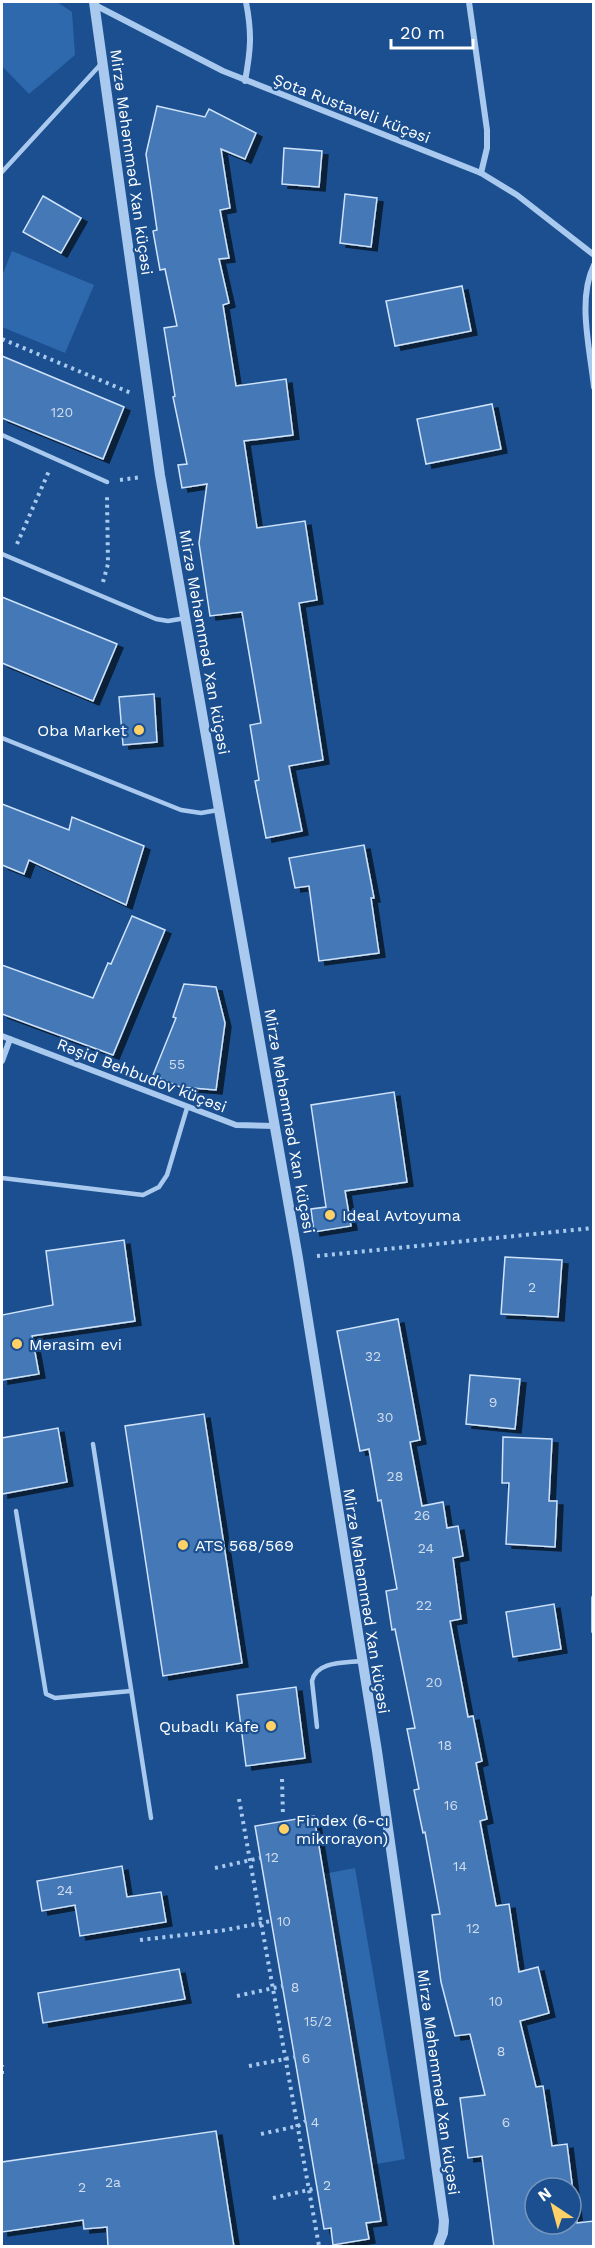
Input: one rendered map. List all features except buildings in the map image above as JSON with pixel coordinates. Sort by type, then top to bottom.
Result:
[{"type":"street","name":"Şota Rustaveli küçəsi","points":[[92,2],[245,81],[481,173],[517,195],[594,255]]},
{"type":"street","name":"Mirzə Məhəmməd Xan küçəsi","points":[[92,2],[103,62],[160,475],[221,810],[298,1258],[377,1751],[444,2221],[438,2247]]},
{"type":"street","points":[[245,81],[251,49],[246,2]]},
{"type":"street","points":[[469,2],[487,130],[487,148],[481,173]]},
{"type":"street","points":[[594,265],[586,279],[585,300],[594,387]]},
{"type":"street","name":"Rəşid Behbudov küçəsi","points":[[2,1036],[236,1125],[275,1126]]},
{"type":"street","points":[[2,1061],[9,1039]]},
{"type":"street","points":[[594,1598],[594,1631]]},
{"type":"lane","points":[[2,172],[103,62]]},
{"type":"lane","points":[[2,435],[106,482]]},
{"type":"lane","points":[[2,554],[156,619],[168,621],[186,618]]},
{"type":"lane","points":[[2,738],[181,810],[201,813],[221,810]]},
{"type":"lane","points":[[2,1178],[143,1195],[159,1187],[167,1175],[187,1108]]},
{"type":"lane","points":[[93,1444],[151,1818]]},
{"type":"lane","points":[[16,1512],[46,1694],[55,1698],[131,1691]]},
{"type":"lane","points":[[317,1727],[312,1681],[314,1674],[322,1667],[361,1661]]},
{"type":"path","points":[[2,339],[138,396]]},
{"type":"path","points":[[11,558],[55,458]]},
{"type":"path","points":[[99,594],[108,564],[106,482],[160,475]]},
{"type":"path","points":[[322,1255],[594,1228]]},
{"type":"path","points":[[282,1779],[283,1816]]},
{"type":"path","points":[[239,1799],[319,2247]]},
{"type":"path","points":[[215,1868],[260,1858]]},
{"type":"path","points":[[140,1940],[226,1930],[271,1921]]},
{"type":"path","points":[[237,1996],[283,1986]]},
{"type":"path","points":[[249,2066],[295,2057]]},
{"type":"path","points":[[2,2065],[2,2074]]},
{"type":"path","points":[[261,2134],[297,2126],[306,2121]]},
{"type":"path","points":[[273,2198],[317,2188]]},
{"type":"shaded area","points":[[2,2],[57,2],[72,12],[75,55],[29,94],[2,66]]},
{"type":"shaded area","points":[[12,251],[94,285],[65,353],[2,327],[2,276]]},
{"type":"shaded area","points":[[355,1868],[405,2159],[371,2165],[323,1874]]},
{"type":"place","name":"Oba Market","points":[[139,730]]},
{"type":"place","name":"Ideal Avtoyuma","points":[[330,1215]]},
{"type":"place","name":"Mərasim evi","points":[[17,1344]]},
{"type":"place","name":"ATS 568/569","points":[[183,1545]]},
{"type":"place","name":"Qubadlı Kafe","points":[[271,1726]]},
{"type":"place","name":"Findex (6-cı mikrorayon)","points":[[284,1829]]}]
